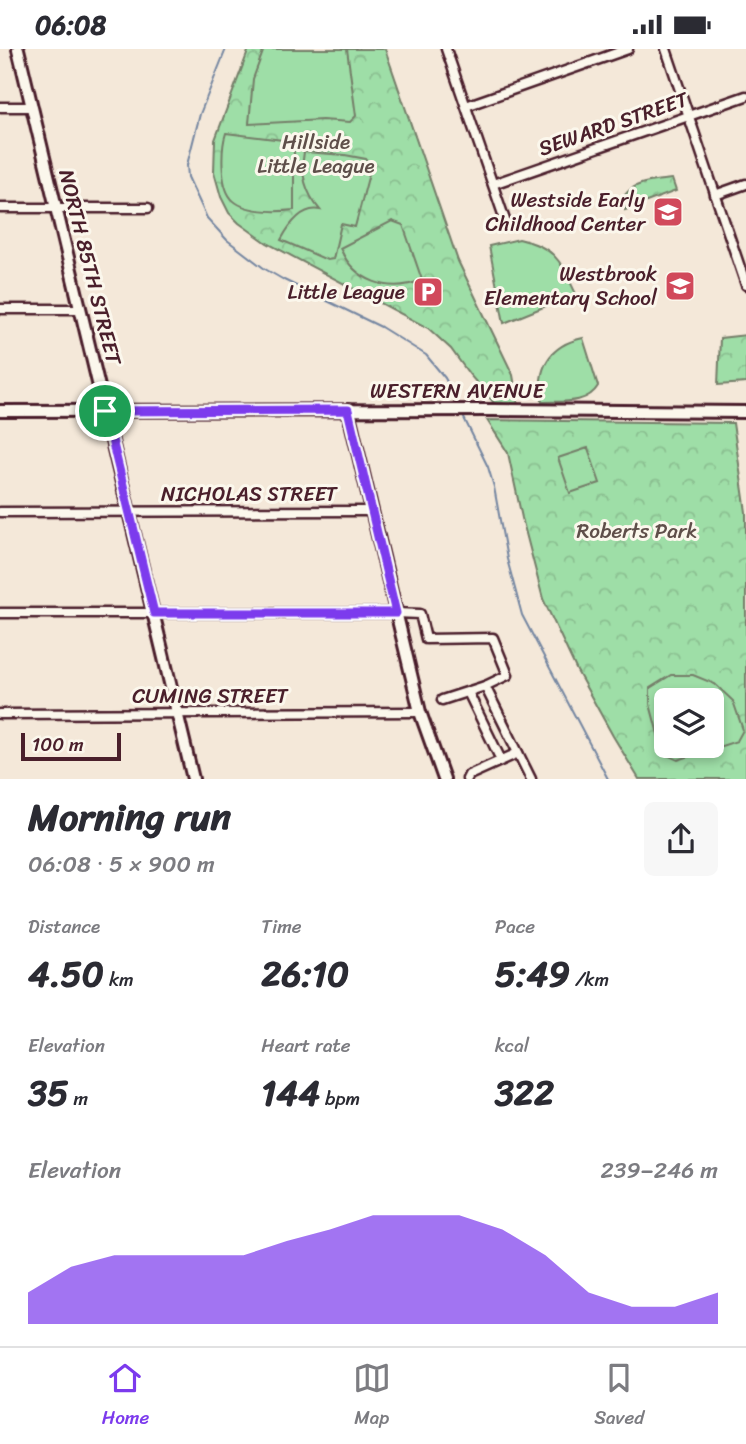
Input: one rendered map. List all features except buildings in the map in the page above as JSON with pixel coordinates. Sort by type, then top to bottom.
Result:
[{"type":"street","name":"NORTH 85TH STREET","points":[[19,49],[194,779]]},
{"type":"street","points":[[446,49],[506,223]]},
{"type":"street","points":[[466,106],[628,49]]},
{"type":"street","points":[[666,49],[744,272],[746,285]]},
{"type":"street","name":"SEWARD STREET","points":[[492,184],[746,96]]},
{"type":"street","points":[[0,107],[33,107]]},
{"type":"street","points":[[715,195],[746,184]]},
{"type":"street","points":[[0,208],[148,208]]},
{"type":"street","points":[[0,309],[81,309]]},
{"type":"street","points":[[348,410],[420,712],[441,776]]},
{"type":"street","name":"WESTERN AVENUE","points":[[0,411],[746,411]]},
{"type":"street","name":"NICHOLAS STREET","points":[[0,512],[372,511]]},
{"type":"street","points":[[0,613],[420,614],[426,639],[494,638],[508,675],[485,687],[442,700]]},
{"type":"street","points":[[485,687],[531,779]]},
{"type":"street","points":[[468,692],[501,761]]},
{"type":"street","name":"CUMING STREET","points":[[0,714],[420,712]]},
{"type":"street","points":[[467,779],[469,775],[518,753]]},
{"type":"green space","name":"Hillside Little League","points":[[249,49],[385,49],[458,261],[513,375],[518,404],[495,404],[451,349],[428,328],[267,243],[229,213],[214,172],[215,140]]},
{"type":"green space","points":[[264,49],[347,49],[356,116],[350,122],[322,120],[249,124],[253,79]]},
{"type":"green space","points":[[226,133],[291,141],[294,144],[294,210],[252,209],[236,203],[231,198],[227,192],[222,166]]},
{"type":"green space","points":[[304,152],[366,159],[371,166],[355,227],[341,224],[333,259],[327,260],[281,240],[292,223],[302,214],[320,210],[305,183]]},
{"type":"green space","points":[[672,179],[676,191],[625,210],[624,196],[634,187]]},
{"type":"green space","points":[[392,221],[403,225],[422,280],[397,286],[374,282],[354,269],[340,248]]},
{"type":"green space","points":[[519,239],[542,247],[556,257],[576,294],[504,323],[489,246]]},
{"type":"green space","points":[[746,335],[746,383],[718,385],[720,338]]},
{"type":"green space","points":[[583,338],[598,386],[580,399],[542,402],[541,379],[548,360],[561,346]]},
{"type":"green space","name":"Roberts Park","points":[[487,420],[733,423],[746,512],[746,779],[639,779],[577,671],[543,599],[508,453]]},
{"type":"green space","points":[[588,448],[600,483],[570,493],[558,458]]},
{"type":"green space","points":[[671,675],[693,675],[719,688],[654,688],[654,719],[650,688]]},
{"type":"green space","points":[[724,692],[733,701],[743,730],[737,741],[724,745]]},
{"type":"waterway","points":[[226,49],[200,114],[187,165],[188,177],[207,218],[227,240],[265,269],[381,327],[426,355],[445,378],[458,404]]},
{"type":"waterway","points":[[463,416],[488,467],[494,487],[507,559],[522,615],[608,779]]},
{"type":"place","name":"Westside Early Childhood Center","points":[[668,212]]},
{"type":"place","name":"Westbrook Elementary School","points":[[680,286]]},
{"type":"place","name":"Little League","points":[[428,292]]},
{"type":"route","points":[[348,410],[396,613],[154,613],[105,411],[348,410]]}]
